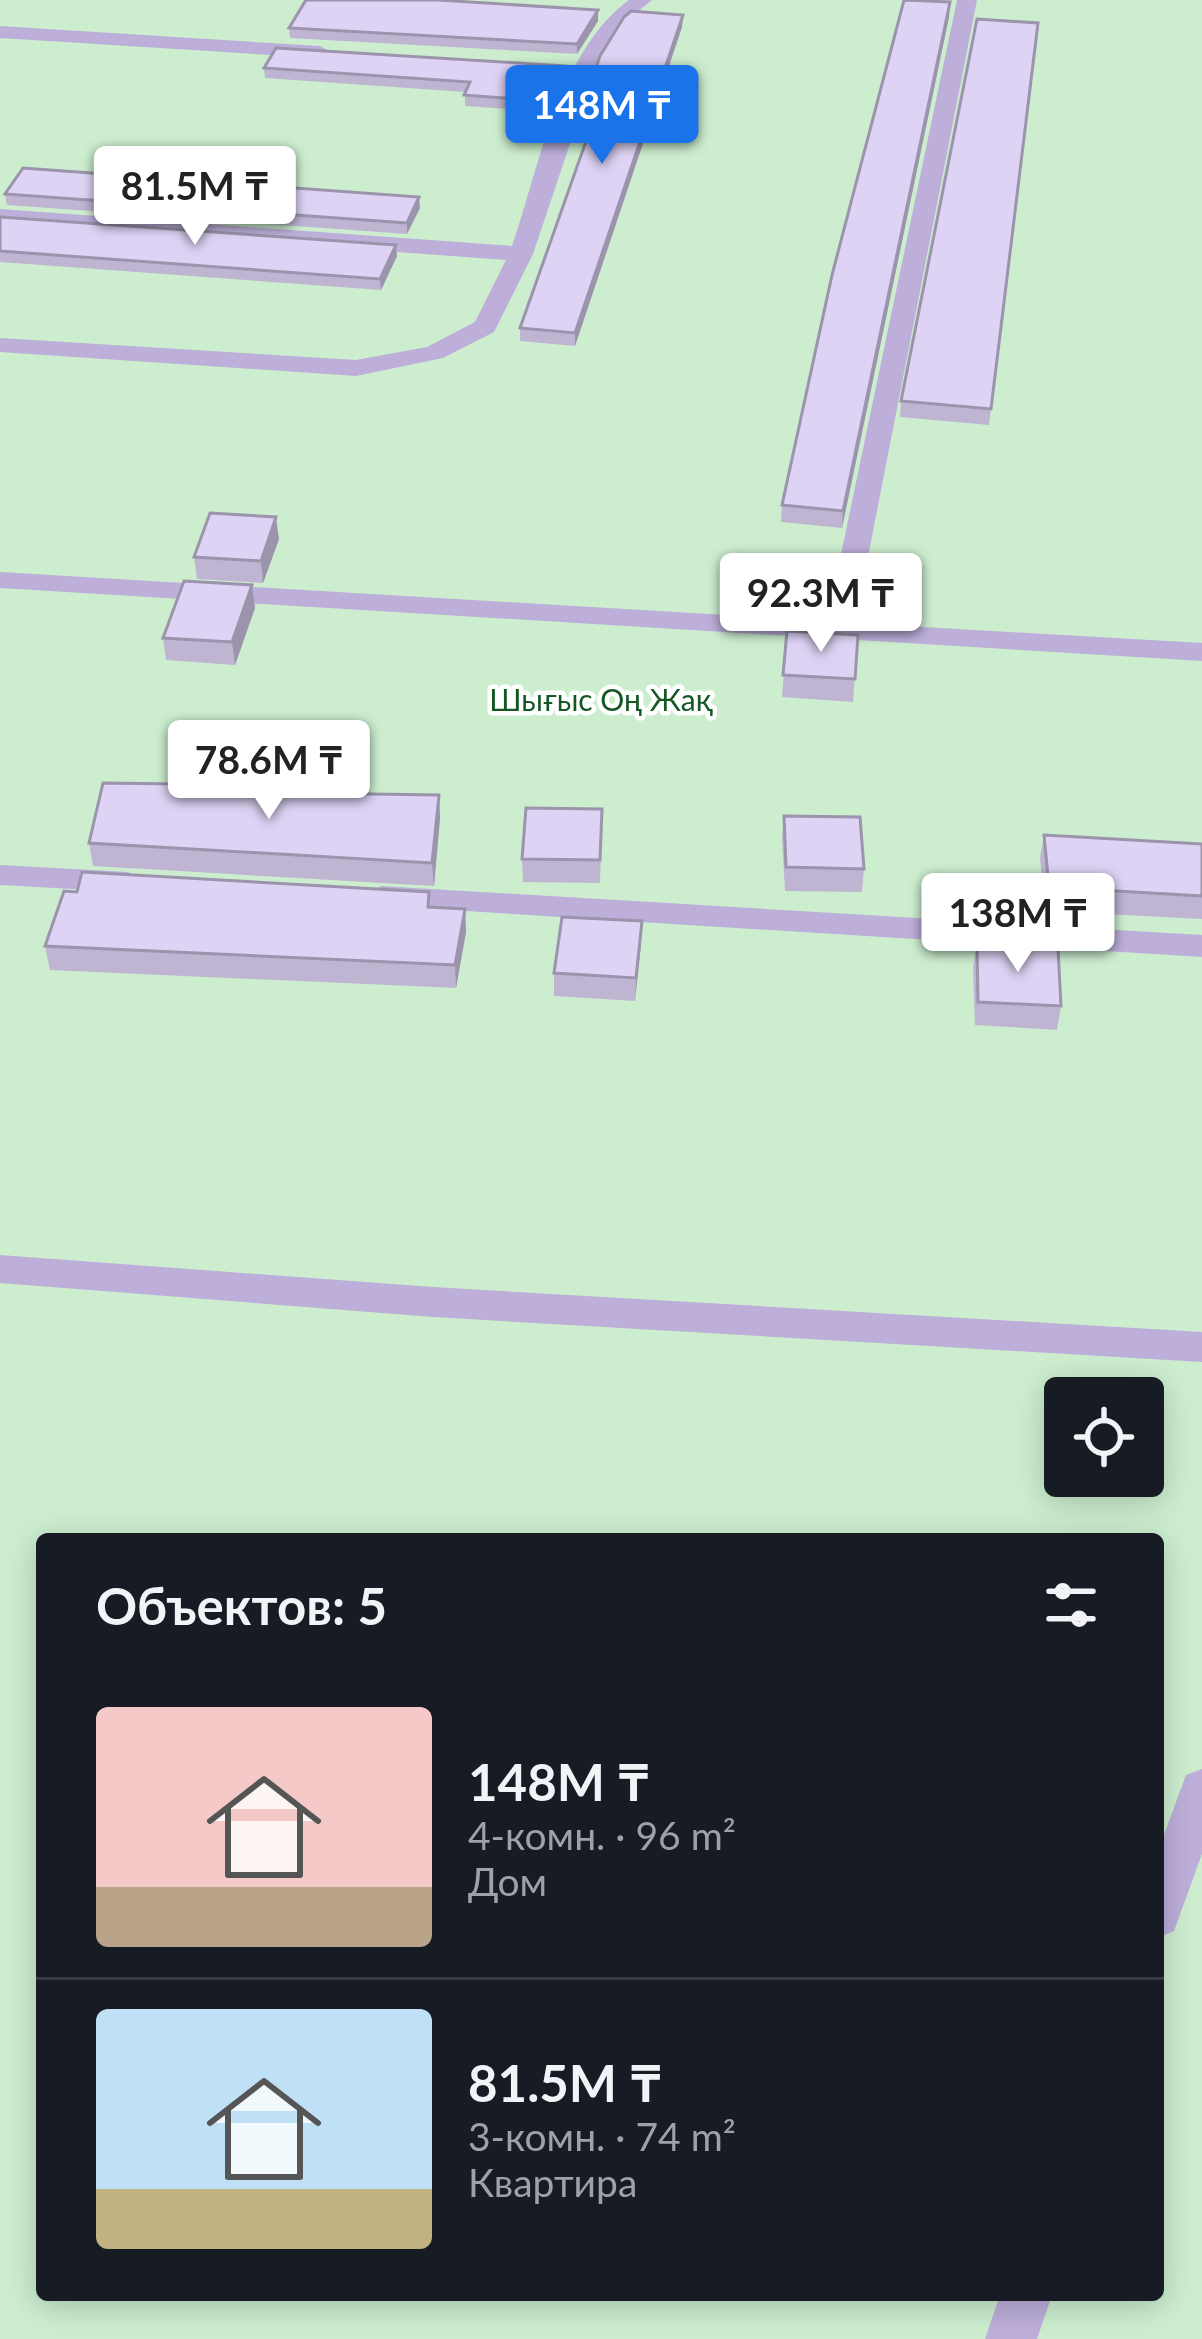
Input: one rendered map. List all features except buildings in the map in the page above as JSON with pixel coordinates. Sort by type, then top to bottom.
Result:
[{"type":"lane","points":[[0,345],[356,368],[434,353],[484,327],[521,254],[576,66],[612,22],[642,0]]},
{"type":"lane","points":[[839,630],[967,0]]},
{"type":"lane","points":[[0,32],[342,54]]},
{"type":"lane","points":[[0,216],[521,254]]},
{"type":"lane","points":[[0,580],[1202,652]]},
{"type":"lane","points":[[0,875],[166,884]]},
{"type":"lane","points":[[356,896],[1202,946]]},
{"type":"lane","points":[[0,1269],[433,1302],[1202,1347]]},
{"type":"lane","points":[[1164,1899],[1202,1789]]},
{"type":"lane","points":[[1011,2339],[1024,2301]]},
{"type":"green space","name":"Шығыс Оң Жақ","points":[[0,0],[1202,0],[1202,2339],[0,2339]]}]
